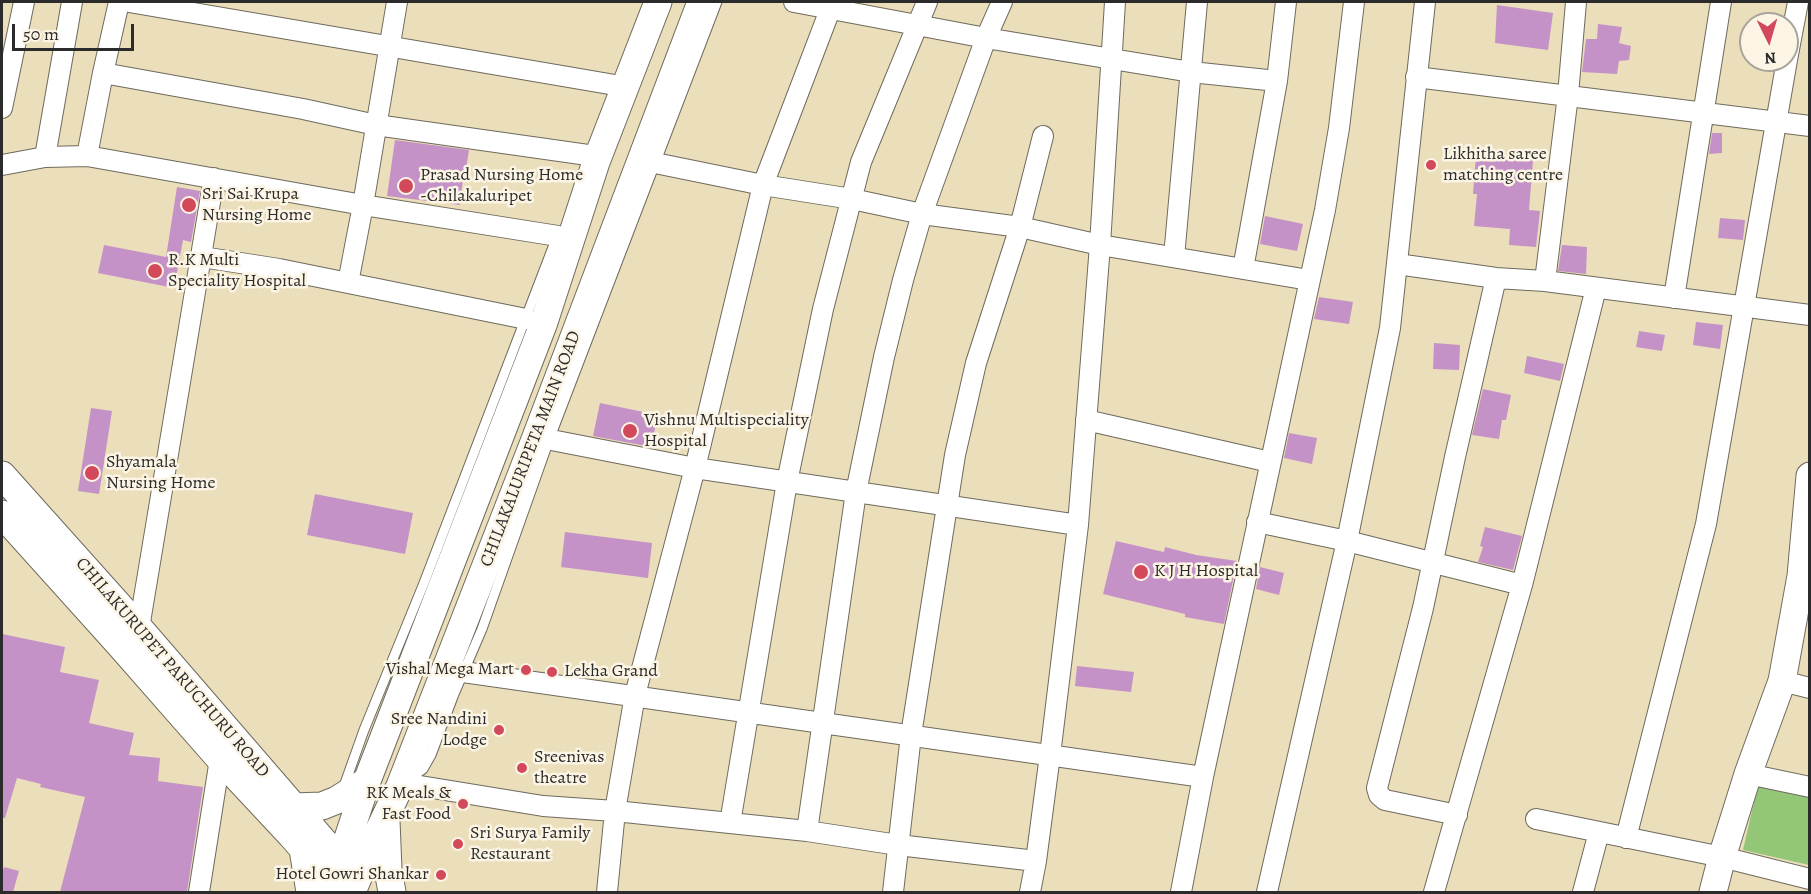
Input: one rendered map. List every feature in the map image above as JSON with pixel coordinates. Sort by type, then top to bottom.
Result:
[{"type":"main road","name":"CHILAKALURIPETA MAIN ROAD","points":[[334,880],[367,780],[543,325],[596,162],[658,2]]},
{"type":"main road","name":"CHILAKALURIPETA MAIN ROAD","points":[[334,880],[386,820],[543,439],[701,2]]},
{"type":"main road","name":"CHILAKURUPET PARUCHURU ROAD","points":[[2,475],[129,636],[220,759],[334,880]]},
{"type":"main road","points":[[1713,892],[1748,774],[1782,681],[1805,577],[1809,476]]},
{"type":"main road","name":"CHILAKURUPET PARUCHURU ROAD","points":[[2,514],[129,636],[293,807],[334,880]]},
{"type":"main road","points":[[293,807],[322,806],[340,798],[367,780]]},
{"type":"main road","points":[[386,820],[388,870],[392,892]]},
{"type":"main road","points":[[296,892],[334,880]]},
{"type":"street","points":[[2,108],[24,2]]},
{"type":"street","points":[[45,157],[72,2]]},
{"type":"street","points":[[87,156],[119,2]]},
{"type":"street","points":[[129,2],[615,85]]},
{"type":"street","points":[[348,282],[397,2]]},
{"type":"street","points":[[794,2],[831,5],[986,38],[1191,72],[1277,81]]},
{"type":"street","points":[[730,823],[787,482],[823,309],[861,162],[927,2]]},
{"type":"street","points":[[807,831],[856,492],[884,357],[922,214],[986,38],[1002,2]]},
{"type":"street","points":[[1030,892],[1050,754],[1078,525],[1100,245],[1115,2]]},
{"type":"street","points":[[1174,257],[1197,2]]},
{"type":"street","points":[[1243,269],[1277,81],[1286,2]]},
{"type":"street","points":[[1181,892],[1203,777],[1325,210],[1339,128],[1354,2]]},
{"type":"street","points":[[1267,892],[1347,541],[1390,328],[1425,2]]},
{"type":"street","points":[[1545,281],[1568,95],[1576,2]]},
{"type":"street","points":[[1674,297],[1721,2]]},
{"type":"street","points":[[607,892],[615,811],[635,695],[695,468],[763,185],[831,5]]},
{"type":"street","points":[[1626,838],[1706,524],[1785,72]]},
{"type":"street","points":[[103,73],[303,109],[376,125],[588,155]]},
{"type":"street","points":[[1416,77],[1809,126]]},
{"type":"street","points":[[893,892],[911,735],[955,454],[976,363],[1020,227],[1043,136]]},
{"type":"street","points":[[2,165],[45,157],[87,156],[363,205],[559,231]]},
{"type":"street","points":[[655,163],[922,214],[1020,227],[1100,245],[1309,280]]},
{"type":"street","points":[[129,636],[202,257],[214,178]]},
{"type":"street","points":[[202,257],[279,269],[526,318]]},
{"type":"street","points":[[1397,264],[1809,315]]},
{"type":"street","points":[[1457,815],[1385,800],[1379,795],[1377,788],[1434,562],[1455,457],[1497,278]]},
{"type":"street","points":[[1434,892],[1522,585],[1596,288]]},
{"type":"street","points":[[1086,420],[1270,462]]},
{"type":"street","points":[[543,439],[695,468],[1078,525]]},
{"type":"street","points":[[1257,522],[1347,541],[1522,585]]},
{"type":"street","points":[[463,672],[1203,777]]},
{"type":"street","points":[[1782,681],[1809,688]]},
{"type":"street","points":[[199,892],[220,759]]},
{"type":"street","points":[[1748,774],[1809,787]]},
{"type":"street","points":[[401,784],[543,806],[615,811],[807,831],[898,846],[1036,861]]},
{"type":"street","points":[[1536,819],[1722,857],[1809,879]]},
{"type":"street","points":[[1583,892],[1599,832]]},
{"type":"lane","points":[[401,784],[423,769],[431,755],[482,628],[543,439],[655,163],[717,2]]},
{"type":"lane","points":[[340,798],[364,730],[424,583],[559,231]]},
{"type":"green space","points":[[1759,780],[1809,791],[1809,865],[1743,850]]},
{"type":"building","points":[[1497,5],[1553,13],[1548,50],[1495,43]]},
{"type":"building","points":[[1598,24],[1622,27],[1619,43],[1631,46],[1629,60],[1619,61],[1617,74],[1582,72],[1586,39],[1597,39]]},
{"type":"building","points":[[1712,133],[1722,133],[1722,153],[1709,154]]},
{"type":"building","points":[[395,140],[469,150],[466,169],[464,169],[460,205],[387,196]]},
{"type":"building","points":[[1476,155],[1533,160],[1529,210],[1540,211],[1536,247],[1509,245],[1510,229],[1474,226],[1477,194],[1473,194]]},
{"type":"building","points":[[177,187],[200,191],[191,242],[183,240],[174,288],[98,273],[104,245],[166,257]]},
{"type":"building","points":[[1265,216],[1303,224],[1297,251],[1260,244]]},
{"type":"building","points":[[1720,218],[1745,220],[1743,240],[1718,238]]},
{"type":"building","points":[[1562,245],[1587,247],[1586,274],[1558,271]]},
{"type":"building","points":[[1319,297],[1353,302],[1349,324],[1314,319]]},
{"type":"building","points":[[1696,322],[1723,325],[1720,349],[1693,345]]},
{"type":"building","points":[[1639,331],[1665,335],[1662,351],[1636,347]]},
{"type":"building","points":[[1434,343],[1460,345],[1459,370],[1433,369]]},
{"type":"building","points":[[1527,356],[1564,364],[1560,381],[1524,373]]},
{"type":"building","points":[[1483,389],[1511,395],[1506,420],[1502,420],[1499,439],[1472,435]]},
{"type":"building","points":[[600,403],[658,415],[651,447],[593,436]]},
{"type":"building","points":[[91,408],[112,411],[99,494],[78,491]]},
{"type":"building","points":[[1289,433],[1317,438],[1312,464],[1284,458]]},
{"type":"building","points":[[315,494],[413,513],[405,554],[307,535]]},
{"type":"building","points":[[1485,527],[1522,536],[1513,570],[1478,562],[1483,547],[1480,546]]},
{"type":"building","points":[[565,532],[652,543],[648,578],[561,567]]},
{"type":"building","points":[[1116,541],[1164,552],[1165,547],[1196,555],[1237,561],[1224,624],[1185,617],[1185,614],[1103,594]]},
{"type":"building","points":[[1260,567],[1284,573],[1279,595],[1256,589]]},
{"type":"building","points":[[2,634],[65,647],[60,672],[99,680],[89,723],[134,733],[129,755],[160,758],[158,781],[203,787],[187,892],[60,892],[85,797],[40,787],[41,784],[17,778],[5,818],[2,818]]},
{"type":"building","points":[[1077,666],[1134,672],[1131,692],[1075,686]]},
{"type":"building","points":[[4,867],[19,871],[13,892],[2,892]]},
{"type":"place","name":"Likhitha saree matching centre","points":[[1431,165]]},
{"type":"place","name":"Prasad Nursing Home -Chilakaluripet","points":[[406,186]]},
{"type":"place","name":"Sri Sai Krupa Nursing Home","points":[[189,205]]},
{"type":"place","name":"R.K Multi Speciality Hospital","points":[[155,271]]},
{"type":"place","name":"Vishnu Multispeciality Hospital","points":[[630,431]]},
{"type":"place","name":"Shyamala Nursing Home","points":[[92,473]]},
{"type":"place","name":"K J H Hospital","points":[[1141,572]]},
{"type":"place","name":"Vishal Mega Mart","points":[[526,670]]},
{"type":"place","name":"Lekha Grand","points":[[552,672]]},
{"type":"place","name":"Sree Nandini Lodge","points":[[499,730]]},
{"type":"place","name":"Sreenivas theatre","points":[[522,768]]},
{"type":"place","name":"RK Meals & Fast Food","points":[[463,804]]},
{"type":"place","name":"Sri Surya Family Restaurant","points":[[458,844]]},
{"type":"place","name":"Hotel Gowri Shankar","points":[[441,875]]}]
